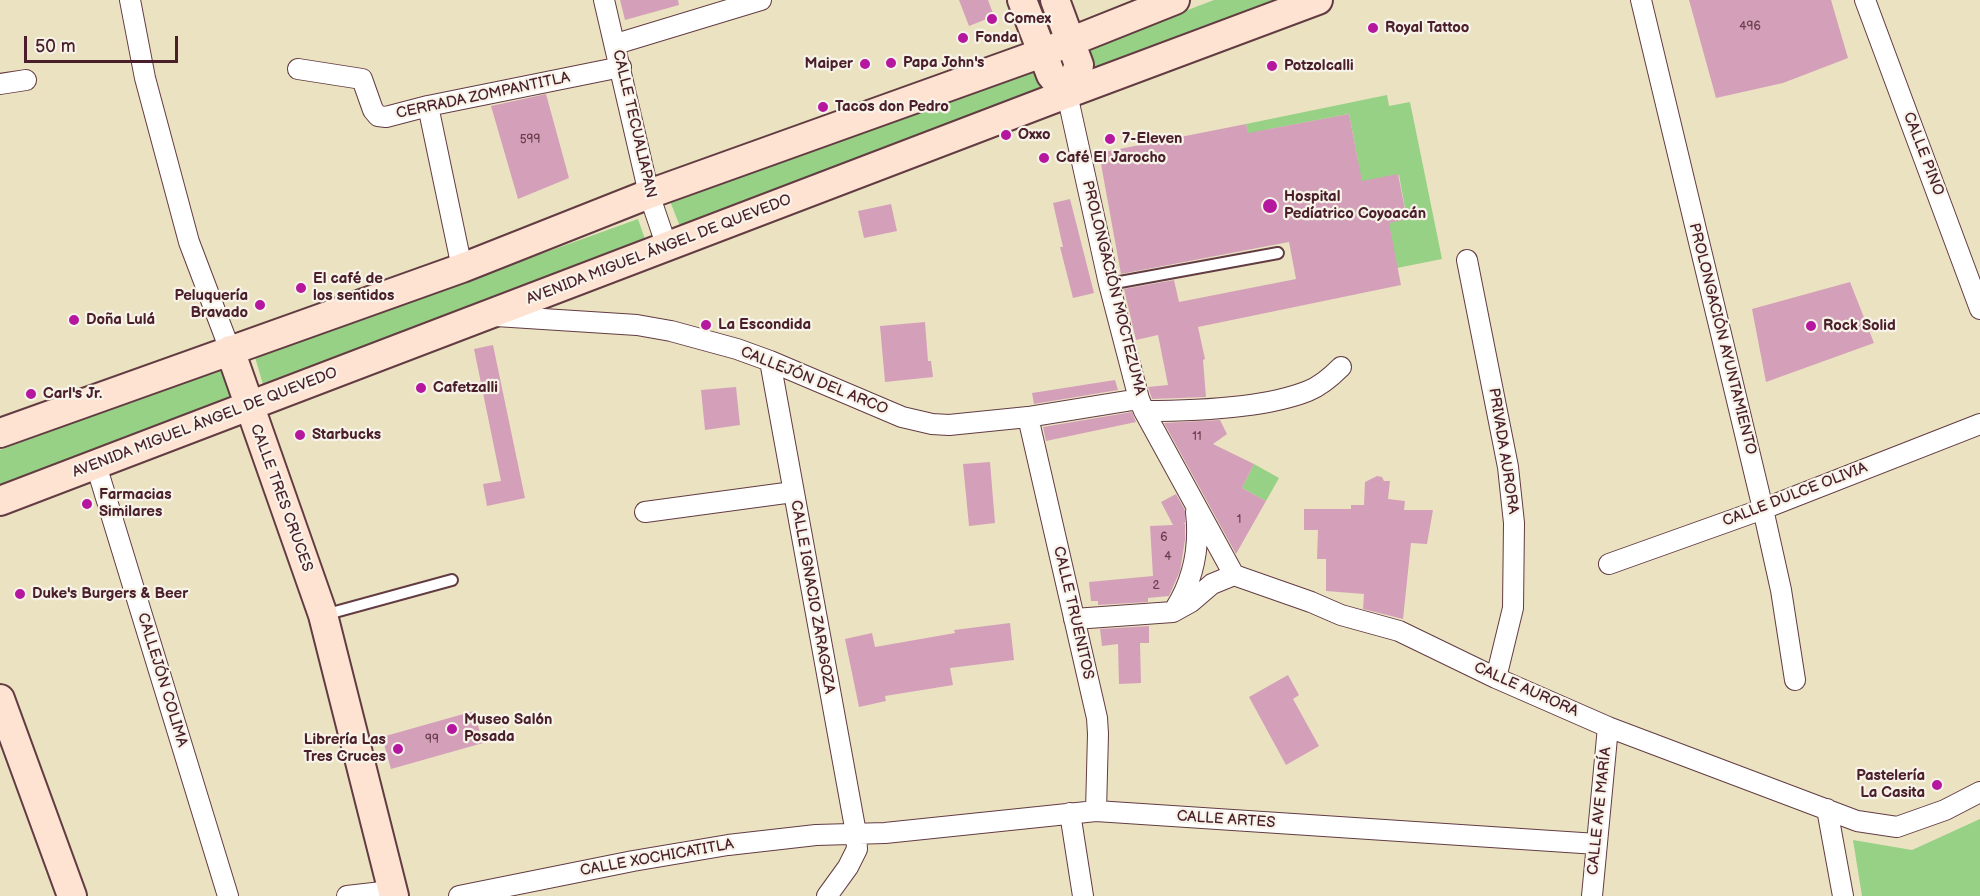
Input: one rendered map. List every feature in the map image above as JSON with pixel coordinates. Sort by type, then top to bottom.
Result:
[{"type":"main road","points":[[1022,0],[1051,75],[1067,94],[1079,65],[1055,0]]},
{"type":"main road","points":[[1,430],[462,268],[649,194],[1042,53],[1175,0]]},
{"type":"main road","name":"AVENIDA MIGUEL ÁNGEL DE QUEVEDO","points":[[0,501],[1318,0]]},
{"type":"main road","name":"CALLE TRES CRUCES","points":[[230,350],[323,615],[392,893]]},
{"type":"main road","points":[[0,699],[72,896]]},
{"type":"street","name":"CALLE TRES CRUCES","points":[[130,0],[145,78],[189,242],[230,350]]},
{"type":"street","name":"CALLE TECUALIAPAN","points":[[604,0],[649,194],[667,247]]},
{"type":"street","points":[[616,44],[761,0]]},
{"type":"street","name":"PROLONGACIÓN AYUNTAMIENTO","points":[[1641,0],[1763,509],[1780,590],[1795,680]]},
{"type":"street","name":"CALLE PINO","points":[[1865,0],[1980,309]]},
{"type":"street","name":"CERRADA ZOMPANTITLA","points":[[298,69],[362,80],[373,110],[378,116],[386,117],[428,106],[621,68]]},
{"type":"street","points":[[0,84],[26,80]]},
{"type":"street","name":"PROLONGACIÓN MOCTEZUMA","points":[[1067,94],[1109,284],[1142,405],[1234,575]]},
{"type":"street","points":[[428,106],[462,268]]},
{"type":"street","name":"PRIVADA AURORA","points":[[1467,260],[1506,456],[1514,522],[1513,608],[1496,678]]},
{"type":"street","name":"CALLEJÓN DEL ARCO","points":[[489,315],[637,325],[704,340],[770,361],[902,417],[949,425],[1142,405],[1202,410],[1286,398],[1320,385],[1341,367]]},
{"type":"street","name":"CALLE IGNACIO ZARAGOZA","points":[[770,361],[856,833]]},
{"type":"street","name":"CALLE TRUENITOS","points":[[1028,417],[1096,718],[1098,734],[1096,812]]},
{"type":"street","name":"CALLE DULCE OLIVIA","points":[[1609,564],[1763,509],[1980,424]]},
{"type":"street","name":"CALLEJÓN COLIMA","points":[[96,465],[228,896]]},
{"type":"street","points":[[645,512],[793,492]]},
{"type":"street","name":"PROLONGACIÓN MOCTEZUMA","points":[[1173,612],[1189,583],[1194,567],[1197,547],[1196,506]]},
{"type":"street","points":[[1074,619],[1173,612],[1191,602],[1212,584],[1234,575]]},
{"type":"street","name":"CALLE AURORA","points":[[1234,575],[1341,615],[1399,631],[1496,678],[1608,727],[1857,821],[1897,827],[1945,810],[1980,792]]},
{"type":"street","name":"CALLE AVE MARÍA","points":[[1592,896],[1608,727]]},
{"type":"street","points":[[1827,809],[1843,896]]},
{"type":"street","name":"CALLE ARTES","points":[[856,833],[885,833],[1096,812],[1597,844]]},
{"type":"street","points":[[1070,813],[1083,896]]},
{"type":"street","points":[[826,896],[848,867],[857,849],[856,833]]},
{"type":"street","name":"CALLE XOCHICATITLA","points":[[459,896],[681,852],[776,839],[856,833]]},
{"type":"street","points":[[347,896],[392,893]]},
{"type":"lane","points":[[1109,284],[1278,253]]},
{"type":"lane","points":[[323,615],[452,580]]},
{"type":"green space","points":[[1214,0],[1280,0],[1095,71],[1083,50]]},
{"type":"green space","points":[[1037,68],[1047,88],[681,229],[670,201]]},
{"type":"green space","points":[[1387,95],[1389,106],[1410,102],[1442,259],[1397,268],[1289,242],[1407,219],[1399,175],[1289,196],[1358,161],[1349,114],[1265,130],[1260,196],[1246,124]]},
{"type":"green space","points":[[638,219],[646,242],[264,388],[255,357]]},
{"type":"green space","points":[[228,366],[236,398],[0,486],[0,450]]},
{"type":"green space","points":[[1254,464],[1279,478],[1266,501],[1242,488]]},
{"type":"green space","points":[[1980,819],[1980,896],[1862,896],[1853,840],[1912,850]]},
{"type":"building","points":[[620,0],[678,0],[679,5],[625,20]]},
{"type":"building","points":[[959,0],[988,0],[994,16],[969,26]]},
{"type":"building","points":[[1689,0],[1831,0],[1848,58],[1783,83],[1716,98]]},
{"type":"building","points":[[546,94],[569,178],[518,199],[491,106]]},
{"type":"building","name":"Hospital Pedíatrico Coyoacán","points":[[1349,114],[1362,181],[1398,174],[1407,219],[1389,223],[1401,285],[1198,327],[1205,359],[1203,360],[1206,397],[1152,399],[1148,387],[1168,385],[1158,335],[1136,340],[1124,289],[1174,280],[1179,302],[1296,279],[1289,242],[1121,274],[1099,153],[1246,124],[1248,133]]},
{"type":"building","points":[[1070,199],[1094,293],[1073,298],[1060,247],[1063,247],[1053,203]]},
{"type":"building","points":[[891,204],[897,231],[864,238],[858,211]]},
{"type":"building","name":"Rock Solid","points":[[1850,282],[1874,343],[1766,382],[1752,309]]},
{"type":"building","points":[[925,322],[928,361],[931,361],[933,377],[885,382],[880,326]]},
{"type":"building","points":[[493,345],[525,498],[487,506],[483,484],[501,481],[474,349]]},
{"type":"building","points":[[1115,380],[1118,390],[1034,404],[1032,393]]},
{"type":"building","points":[[736,387],[740,425],[705,430],[701,390]]},
{"type":"building","points":[[1132,412],[1136,422],[1046,441],[1043,427]]},
{"type":"building","points":[[1220,420],[1227,434],[1213,444],[1254,464],[1242,488],[1266,501],[1236,554],[1164,423]]},
{"type":"building","points":[[990,462],[995,523],[969,526],[963,464]]},
{"type":"building","points":[[1377,476],[1382,477],[1384,481],[1390,481],[1388,499],[1405,501],[1404,510],[1433,510],[1427,544],[1411,543],[1403,619],[1363,609],[1364,594],[1326,591],[1326,559],[1317,559],[1318,530],[1304,530],[1304,509],[1351,509],[1351,505],[1364,505],[1365,482]]},
{"type":"building","points":[[1176,494],[1185,510],[1185,523],[1183,524],[1185,524],[1185,540],[1180,571],[1169,596],[1148,598],[1148,602],[1098,605],[1098,601],[1091,601],[1089,582],[1153,576],[1150,526],[1173,525],[1161,502]]},
{"type":"building","points":[[1010,623],[1014,660],[950,668],[953,685],[885,696],[886,701],[859,707],[845,639],[872,633],[875,647],[955,633],[954,630]]},
{"type":"building","points":[[1149,626],[1149,643],[1140,643],[1141,683],[1119,684],[1118,644],[1102,646],[1100,629]]},
{"type":"building","points":[[1288,675],[1299,695],[1293,699],[1319,746],[1286,765],[1249,697]]},
{"type":"building","points":[[474,711],[483,743],[391,769],[382,737]]},
{"type":"place","name":"Comex","points":[[992,19]]},
{"type":"place","name":"Royal Tattoo","points":[[1373,28]]},
{"type":"place","name":"Fonda","points":[[963,38]]},
{"type":"place","name":"Papa John's","points":[[891,63]]},
{"type":"place","name":"Maiper","points":[[865,64]]},
{"type":"place","name":"Potzolcalli","points":[[1272,66]]},
{"type":"place","name":"Tacos don Pedro","points":[[823,107]]},
{"type":"place","name":"Oxxo","points":[[1006,135]]},
{"type":"place","name":"7-Eleven","points":[[1110,139]]},
{"type":"place","name":"Café El Jarocho","points":[[1044,158]]},
{"type":"place","name":"Hospital Pedíatrico Coyoacán","points":[[1270,206]]},
{"type":"place","name":"El café de los sentidos","points":[[301,288]]},
{"type":"place","name":"Peluquería Bravado","points":[[260,305]]},
{"type":"place","name":"Doña Lulá","points":[[74,320]]},
{"type":"place","name":"La Escondida","points":[[706,325]]},
{"type":"place","name":"Rock Solid","points":[[1811,326]]},
{"type":"place","name":"Cafetzalli","points":[[421,388]]},
{"type":"place","name":"Carl's Jr.","points":[[31,394]]},
{"type":"place","name":"Starbucks","points":[[300,435]]},
{"type":"place","name":"Farmacias Similares","points":[[87,504]]},
{"type":"place","name":"Duke's Burgers & Beer","points":[[20,594]]},
{"type":"place","name":"Museo Salón Posada","points":[[452,729]]},
{"type":"place","name":"Librería Las Tres Cruces","points":[[398,749]]},
{"type":"place","name":"Pastelería La Casita","points":[[1937,785]]}]
